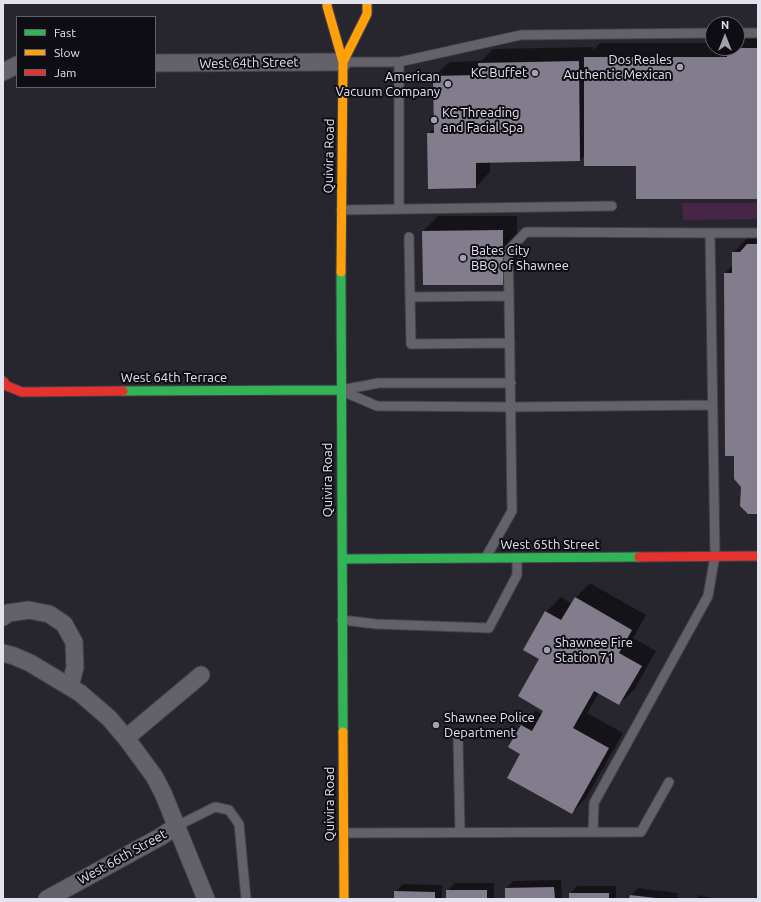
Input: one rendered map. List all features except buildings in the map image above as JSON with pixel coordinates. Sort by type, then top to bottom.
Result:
[{"type":"main road","name":"Quivira Road","points":[[327,3],[343,62],[341,390],[344,899]]},
{"type":"main road","name":"Quivira Road","points":[[343,62],[367,14],[367,3]]},
{"type":"main road","name":"West 64th Terrace","points":[[5,383],[22,392],[341,390]]},
{"type":"main road","name":"West 65th Street","points":[[342,559],[758,556]]},
{"type":"street","name":"West 64th Street","points":[[156,64],[343,62]]},
{"type":"street","points":[[3,72],[16,66]]},
{"type":"street","points":[[3,617],[8,613],[29,610],[49,614],[64,624],[74,642],[75,667],[70,687]]},
{"type":"street","name":"West 66th Street","points":[[3,653],[30,663],[80,693],[109,718],[126,738],[154,776],[164,793],[206,899]]},
{"type":"street","points":[[126,738],[201,675]]},
{"type":"street","name":"West 66th Street","points":[[47,899],[160,837],[177,826]]},
{"type":"lane","points":[[745,33],[758,33]]},
{"type":"lane","points":[[343,62],[399,62],[521,35],[705,34]]},
{"type":"lane","points":[[399,62],[399,209]]},
{"type":"lane","points":[[341,210],[612,206]]},
{"type":"lane","points":[[485,558],[512,511],[508,251],[526,232],[758,234]]},
{"type":"lane","points":[[593,832],[594,803],[708,596],[715,556],[710,233]]},
{"type":"lane","points":[[409,237],[411,344],[510,343]]},
{"type":"lane","points":[[410,297],[509,296]]},
{"type":"lane","points":[[341,390],[379,383],[510,382]]},
{"type":"lane","points":[[341,390],[377,406],[510,407],[713,404]]},
{"type":"lane","points":[[342,620],[376,624],[489,628],[517,575],[517,558]]},
{"type":"lane","points":[[458,739],[460,832]]},
{"type":"lane","points":[[344,833],[641,832],[669,782]]},
{"type":"lane","points":[[177,826],[215,807],[229,810],[239,824],[246,899]]},
{"type":"shaded area","points":[[682,203],[758,203],[758,219],[683,220]]},
{"type":"traffic: fast","points":[[341,272],[343,732]]},
{"type":"traffic: fast","points":[[123,391],[341,390]]},
{"type":"traffic: fast","points":[[342,559],[639,557]]},
{"type":"traffic: slow","points":[[327,3],[343,62],[341,272]]},
{"type":"traffic: slow","points":[[343,62],[367,14],[367,3]]},
{"type":"traffic: slow","points":[[343,732],[344,899]]},
{"type":"traffic: jam","points":[[3,381],[7,386],[22,392],[123,391]]},
{"type":"traffic: jam","points":[[639,557],[758,556]]},
{"type":"place","name":"Dos Reales Authentic Mexican","points":[[680,67]]},
{"type":"place","name":"KC Buffet","points":[[535,73]]},
{"type":"place","name":"American Vacuum Company","points":[[448,84]]},
{"type":"place","name":"KC Threading and Facial Spa","points":[[434,120]]},
{"type":"place","name":"Bates City BBQ of Shawnee","points":[[463,258]]},
{"type":"place","name":"Shawnee Fire Station 71","points":[[547,650]]},
{"type":"place","name":"Shawnee Police Department","points":[[436,725]]}]
